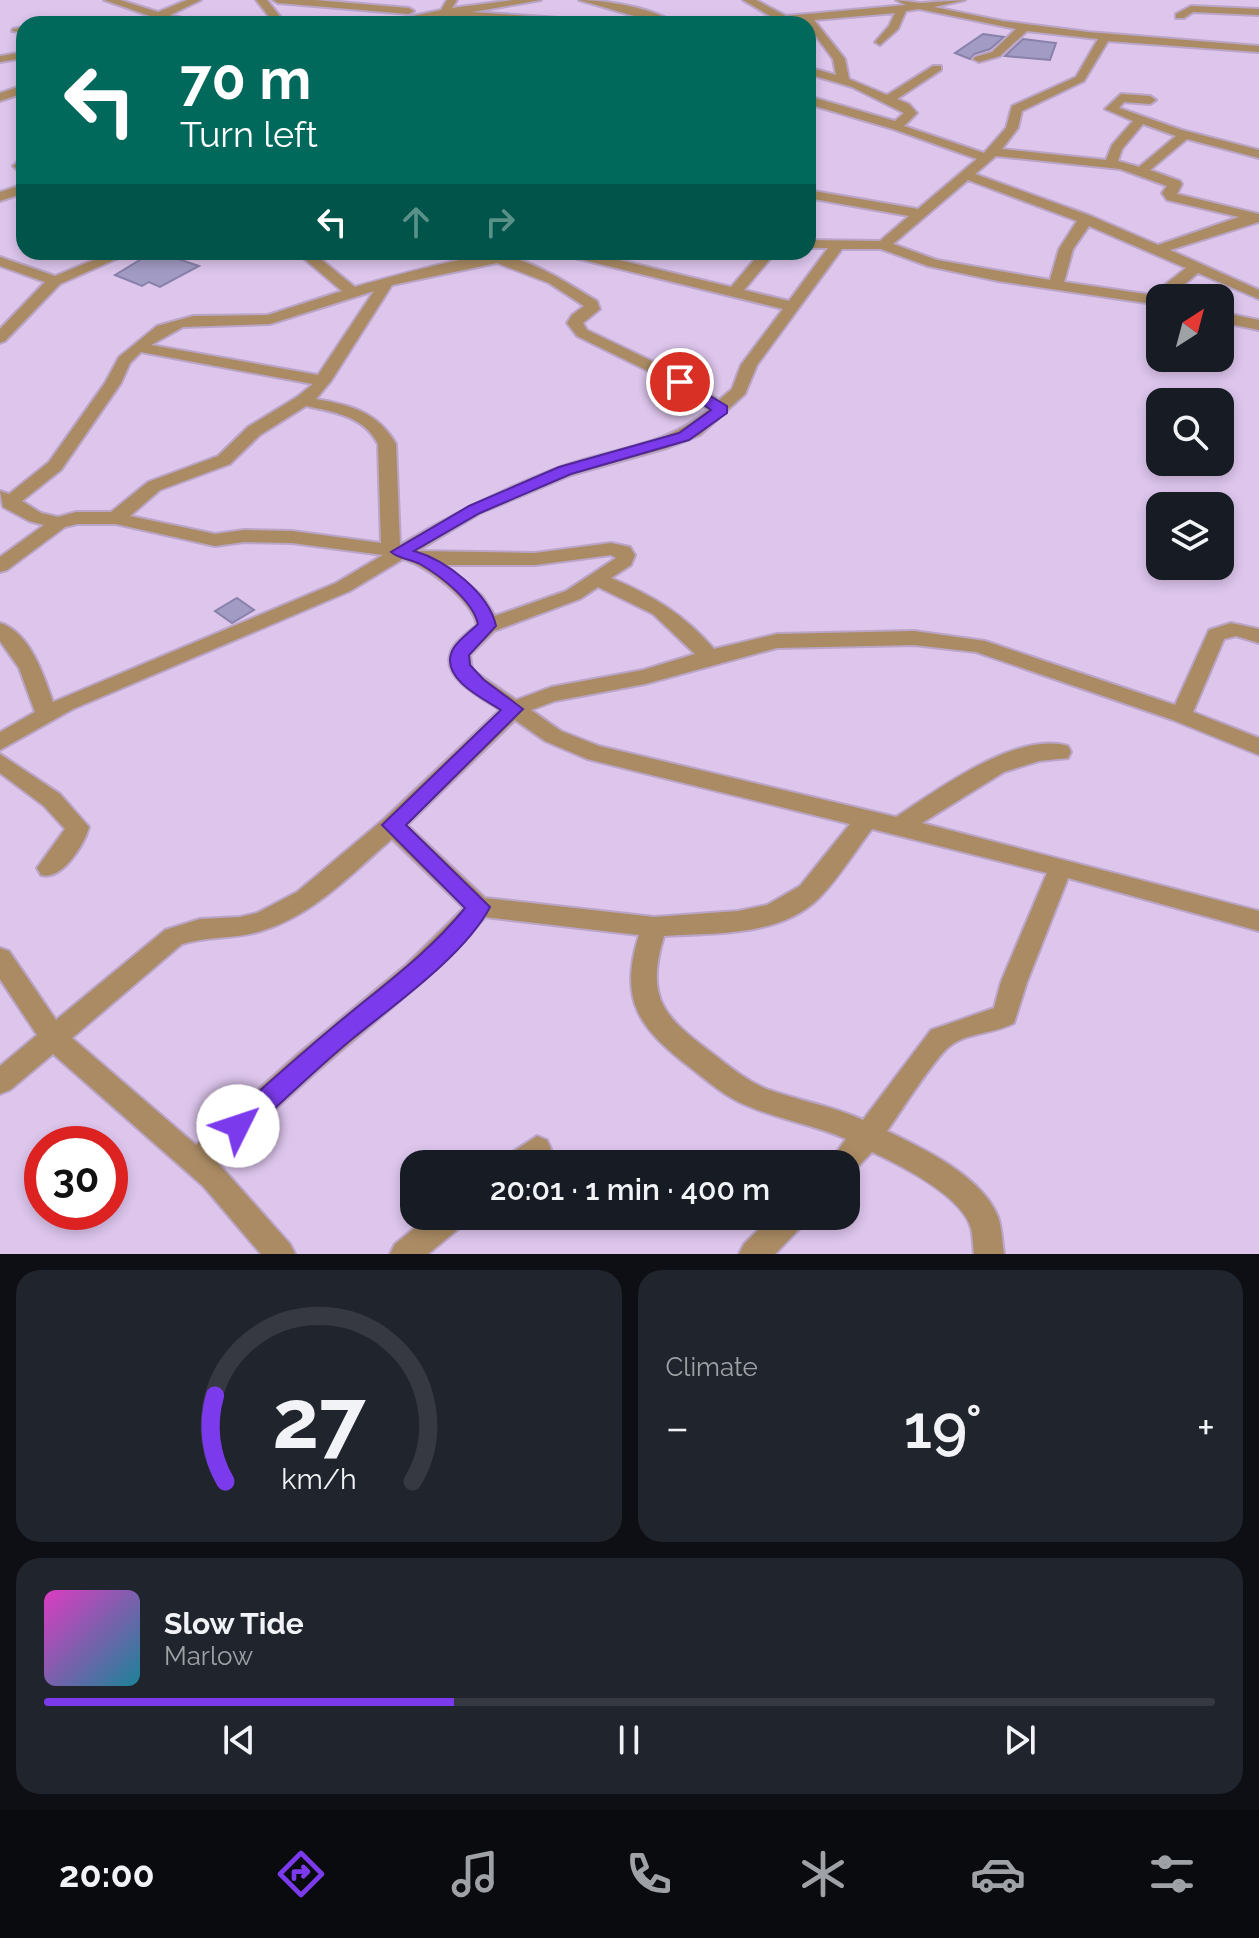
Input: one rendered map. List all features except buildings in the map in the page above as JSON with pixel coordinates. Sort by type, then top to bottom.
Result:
[{"type":"street","points":[[109,0],[159,16],[196,0]]},
{"type":"street","points":[[261,0],[274,16]]},
{"type":"street","points":[[278,0],[371,4],[431,14]]},
{"type":"street","points":[[444,13],[452,0]]},
{"type":"street","points":[[421,16],[536,0]]},
{"type":"street","points":[[748,0],[778,16]]},
{"type":"street","points":[[920,7],[960,0]]},
{"type":"street","points":[[589,2],[650,16]]},
{"type":"street","points":[[880,42],[894,27],[902,5]]},
{"type":"street","points":[[815,16],[902,5],[1025,27],[1181,47],[1245,61]]},
{"type":"street","points":[[1180,16],[1191,9],[1259,12]]},
{"type":"street","points":[[444,13],[492,16]]},
{"type":"street","points":[[979,59],[996,54],[1025,27]]},
{"type":"street","points":[[816,29],[839,59],[843,80]]},
{"type":"street","points":[[883,245],[990,155],[1012,128],[1016,109],[1080,79],[1105,37]]},
{"type":"street","points":[[1181,47],[1259,49]]},
{"type":"street","points":[[887,100],[937,68]]},
{"type":"street","points":[[816,72],[843,80],[911,111],[897,126]]},
{"type":"street","points":[[1150,100],[1121,98],[1111,108],[1139,121],[1259,154]]},
{"type":"street","points":[[816,102],[990,155],[1111,163],[1175,184],[1169,193],[1172,197],[1257,218]]},
{"type":"street","points":[[1111,163],[1116,148],[1139,121]]},
{"type":"street","points":[[1141,171],[1185,135]]},
{"type":"street","points":[[966,175],[1086,219],[1259,295]]},
{"type":"street","points":[[816,195],[918,213]]},
{"type":"street","points":[[1159,249],[1257,218]]},
{"type":"street","points":[[1056,285],[1066,249],[1086,219]]},
{"type":"street","points":[[816,245],[883,245],[960,269],[1146,298]]},
{"type":"street","points":[[0,742],[46,714],[134,673],[343,587],[395,551],[474,509],[565,471],[684,436],[721,409],[739,391],[749,365],[837,246]]},
{"type":"street","points":[[0,338],[55,281],[106,260]]},
{"type":"street","points":[[313,260],[352,292]]},
{"type":"street","points":[[58,523],[35,517],[5,500],[55,466],[113,383],[118,368],[138,347],[166,327],[177,323],[270,319],[352,292],[475,260]]},
{"type":"street","points":[[507,260],[554,280],[592,304],[592,309],[577,318],[575,323],[582,333],[680,382],[721,409]]},
{"type":"street","points":[[554,280],[590,260]]},
{"type":"street","points":[[596,260],[791,306]]},
{"type":"street","points":[[735,292],[762,260]]},
{"type":"street","points":[[0,261],[55,281]]},
{"type":"street","points":[[1176,284],[1196,267]]},
{"type":"street","points":[[116,518],[154,486],[224,460],[254,431],[303,401],[323,381],[387,282]]},
{"type":"street","points":[[1234,320],[1259,325]]},
{"type":"street","points":[[138,347],[323,381]]},
{"type":"street","points":[[303,401],[361,415],[381,428],[387,444],[395,551]]},
{"type":"street","points":[[0,566],[58,523],[76,518],[116,518],[215,540],[263,535],[395,551],[425,559],[535,559],[611,549],[623,551],[626,555],[624,561],[573,595],[487,626],[460,653],[464,674],[553,736],[595,753],[899,826],[1259,921]]},
{"type":"street","points":[[425,559],[475,600],[484,611],[487,626]]},
{"type":"street","points":[[598,580],[668,613],[691,633],[709,657]]},
{"type":"street","points":[[1181,715],[1216,635],[1222,629],[1233,629],[1259,636]]},
{"type":"street","points":[[0,630],[16,642],[25,657],[46,714]]},
{"type":"street","points":[[0,1082],[174,937],[200,929],[240,927],[274,916],[306,899],[392,825],[514,709],[551,694],[645,677],[709,657],[777,641],[914,638],[956,641],[1181,715],[1259,747]]},
{"type":"street","points":[[899,826],[1008,760],[1046,751],[1060,752]]},
{"type":"street","points":[[0,762],[52,800],[77,827],[75,835],[49,868]]},
{"type":"street","points":[[392,825],[479,907],[654,927],[738,921],[772,914],[788,906],[809,893],[866,820]]},
{"type":"street","points":[[855,1150],[940,1038],[968,1026],[993,1022],[1005,1015],[1014,982],[1061,867]]},
{"type":"street","points":[[196,1163],[342,1033],[394,992],[457,934],[479,907]]},
{"type":"street","points":[[654,927],[645,956],[642,987],[650,1013],[670,1037],[744,1091],[796,1112],[840,1123],[866,1138],[921,1161],[966,1196],[985,1221],[989,1254]]},
{"type":"street","points":[[0,958],[53,1038],[213,1177],[280,1254]]},
{"type":"street","points":[[405,1254],[435,1230]]},
{"type":"street","points":[[754,1254],[778,1230]]},
{"type":"route","points":[[238,1126],[342,1033],[394,992],[457,934],[479,907],[392,825],[514,709],[477,685],[464,674],[460,665],[460,653],[487,626],[484,611],[425,559],[399,552],[474,509],[565,471],[661,444],[694,431],[721,409],[680,382]]}]
